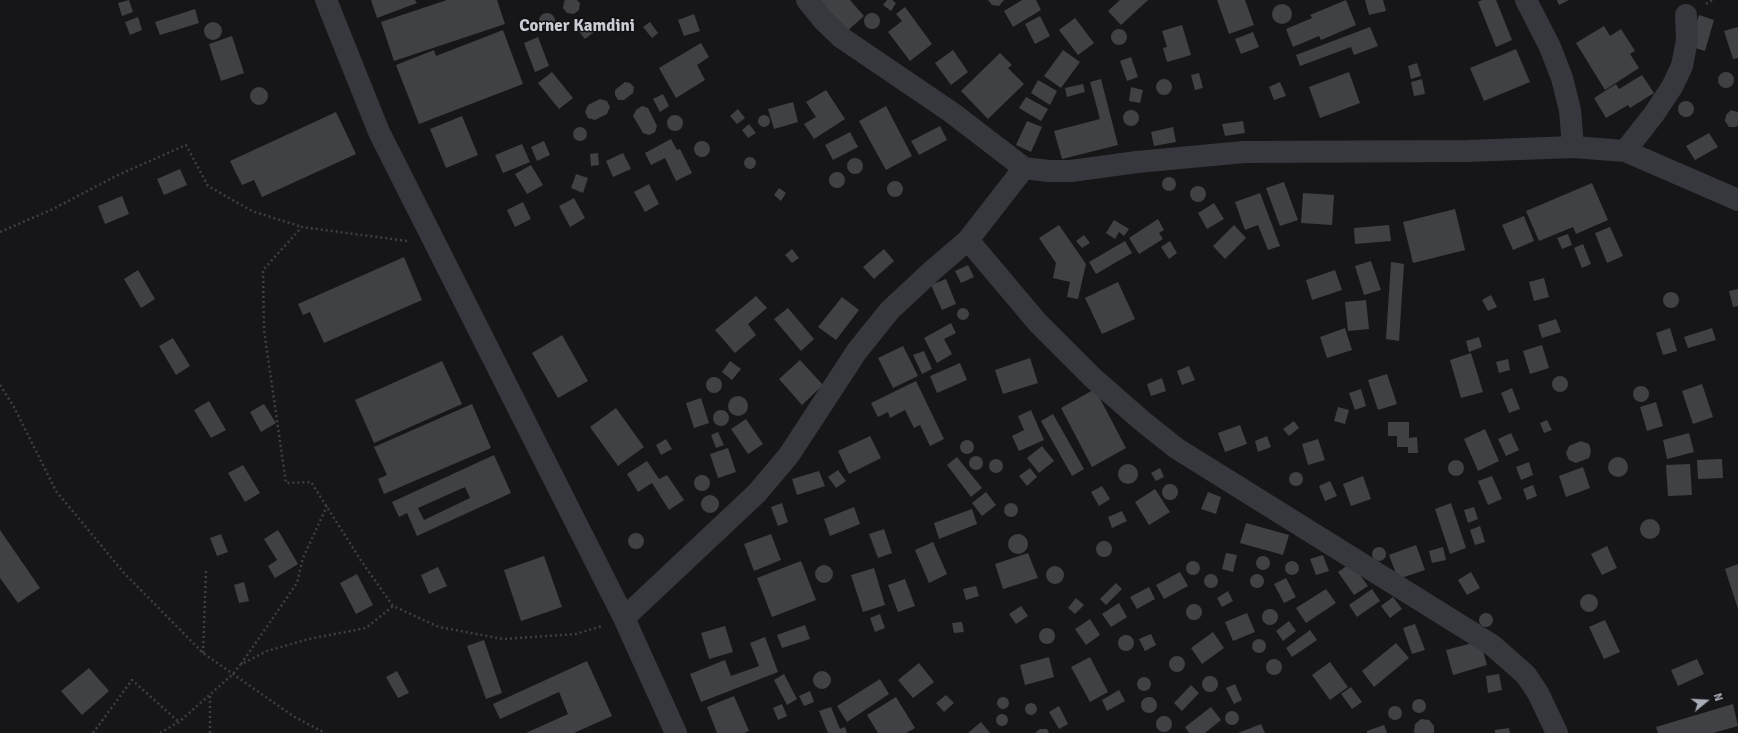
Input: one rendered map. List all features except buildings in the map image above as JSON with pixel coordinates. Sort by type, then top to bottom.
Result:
[{"type":"street","points":[[326,0],[379,132],[624,618],[676,733]]},
{"type":"street","points":[[807,0],[823,20],[842,38],[951,112],[1024,168],[1049,171],[1072,171],[1137,162],[1244,152],[1468,151],[1573,147],[1625,151],[1738,200]]},
{"type":"street","points":[[1526,0],[1550,47],[1562,78],[1570,110],[1573,147]]},
{"type":"street","points":[[1625,151],[1654,114],[1672,87],[1682,66],[1687,40],[1686,15]]},
{"type":"street","points":[[624,618],[757,493],[789,455],[857,351],[890,310],[968,240],[1024,168]]},
{"type":"street","points":[[968,240],[1038,323],[1092,377],[1141,420],[1176,448],[1492,645],[1526,675],[1538,693],[1557,733]]},
{"type":"path","points":[[0,232],[53,209],[116,176],[186,145],[208,186],[252,211],[302,227],[435,245]]},
{"type":"path","points":[[302,227],[263,270],[264,330],[286,483],[311,482],[362,562],[393,606],[439,627],[503,639],[576,634],[624,618]]},
{"type":"path","points":[[0,385],[14,407],[56,491],[124,573],[203,653],[293,716],[325,733]]},
{"type":"path","points":[[160,733],[179,722],[210,693],[234,674],[297,583],[303,558],[327,506]]},
{"type":"path","points":[[203,653],[206,570]]},
{"type":"path","points":[[240,665],[267,651],[309,639],[366,628],[393,606]]},
{"type":"path","points":[[93,733],[132,680],[179,722]]},
{"type":"path","points":[[210,693],[210,733]]},
{"type":"district","name":"Corner Kamdini","points":[[577,27]]}]
